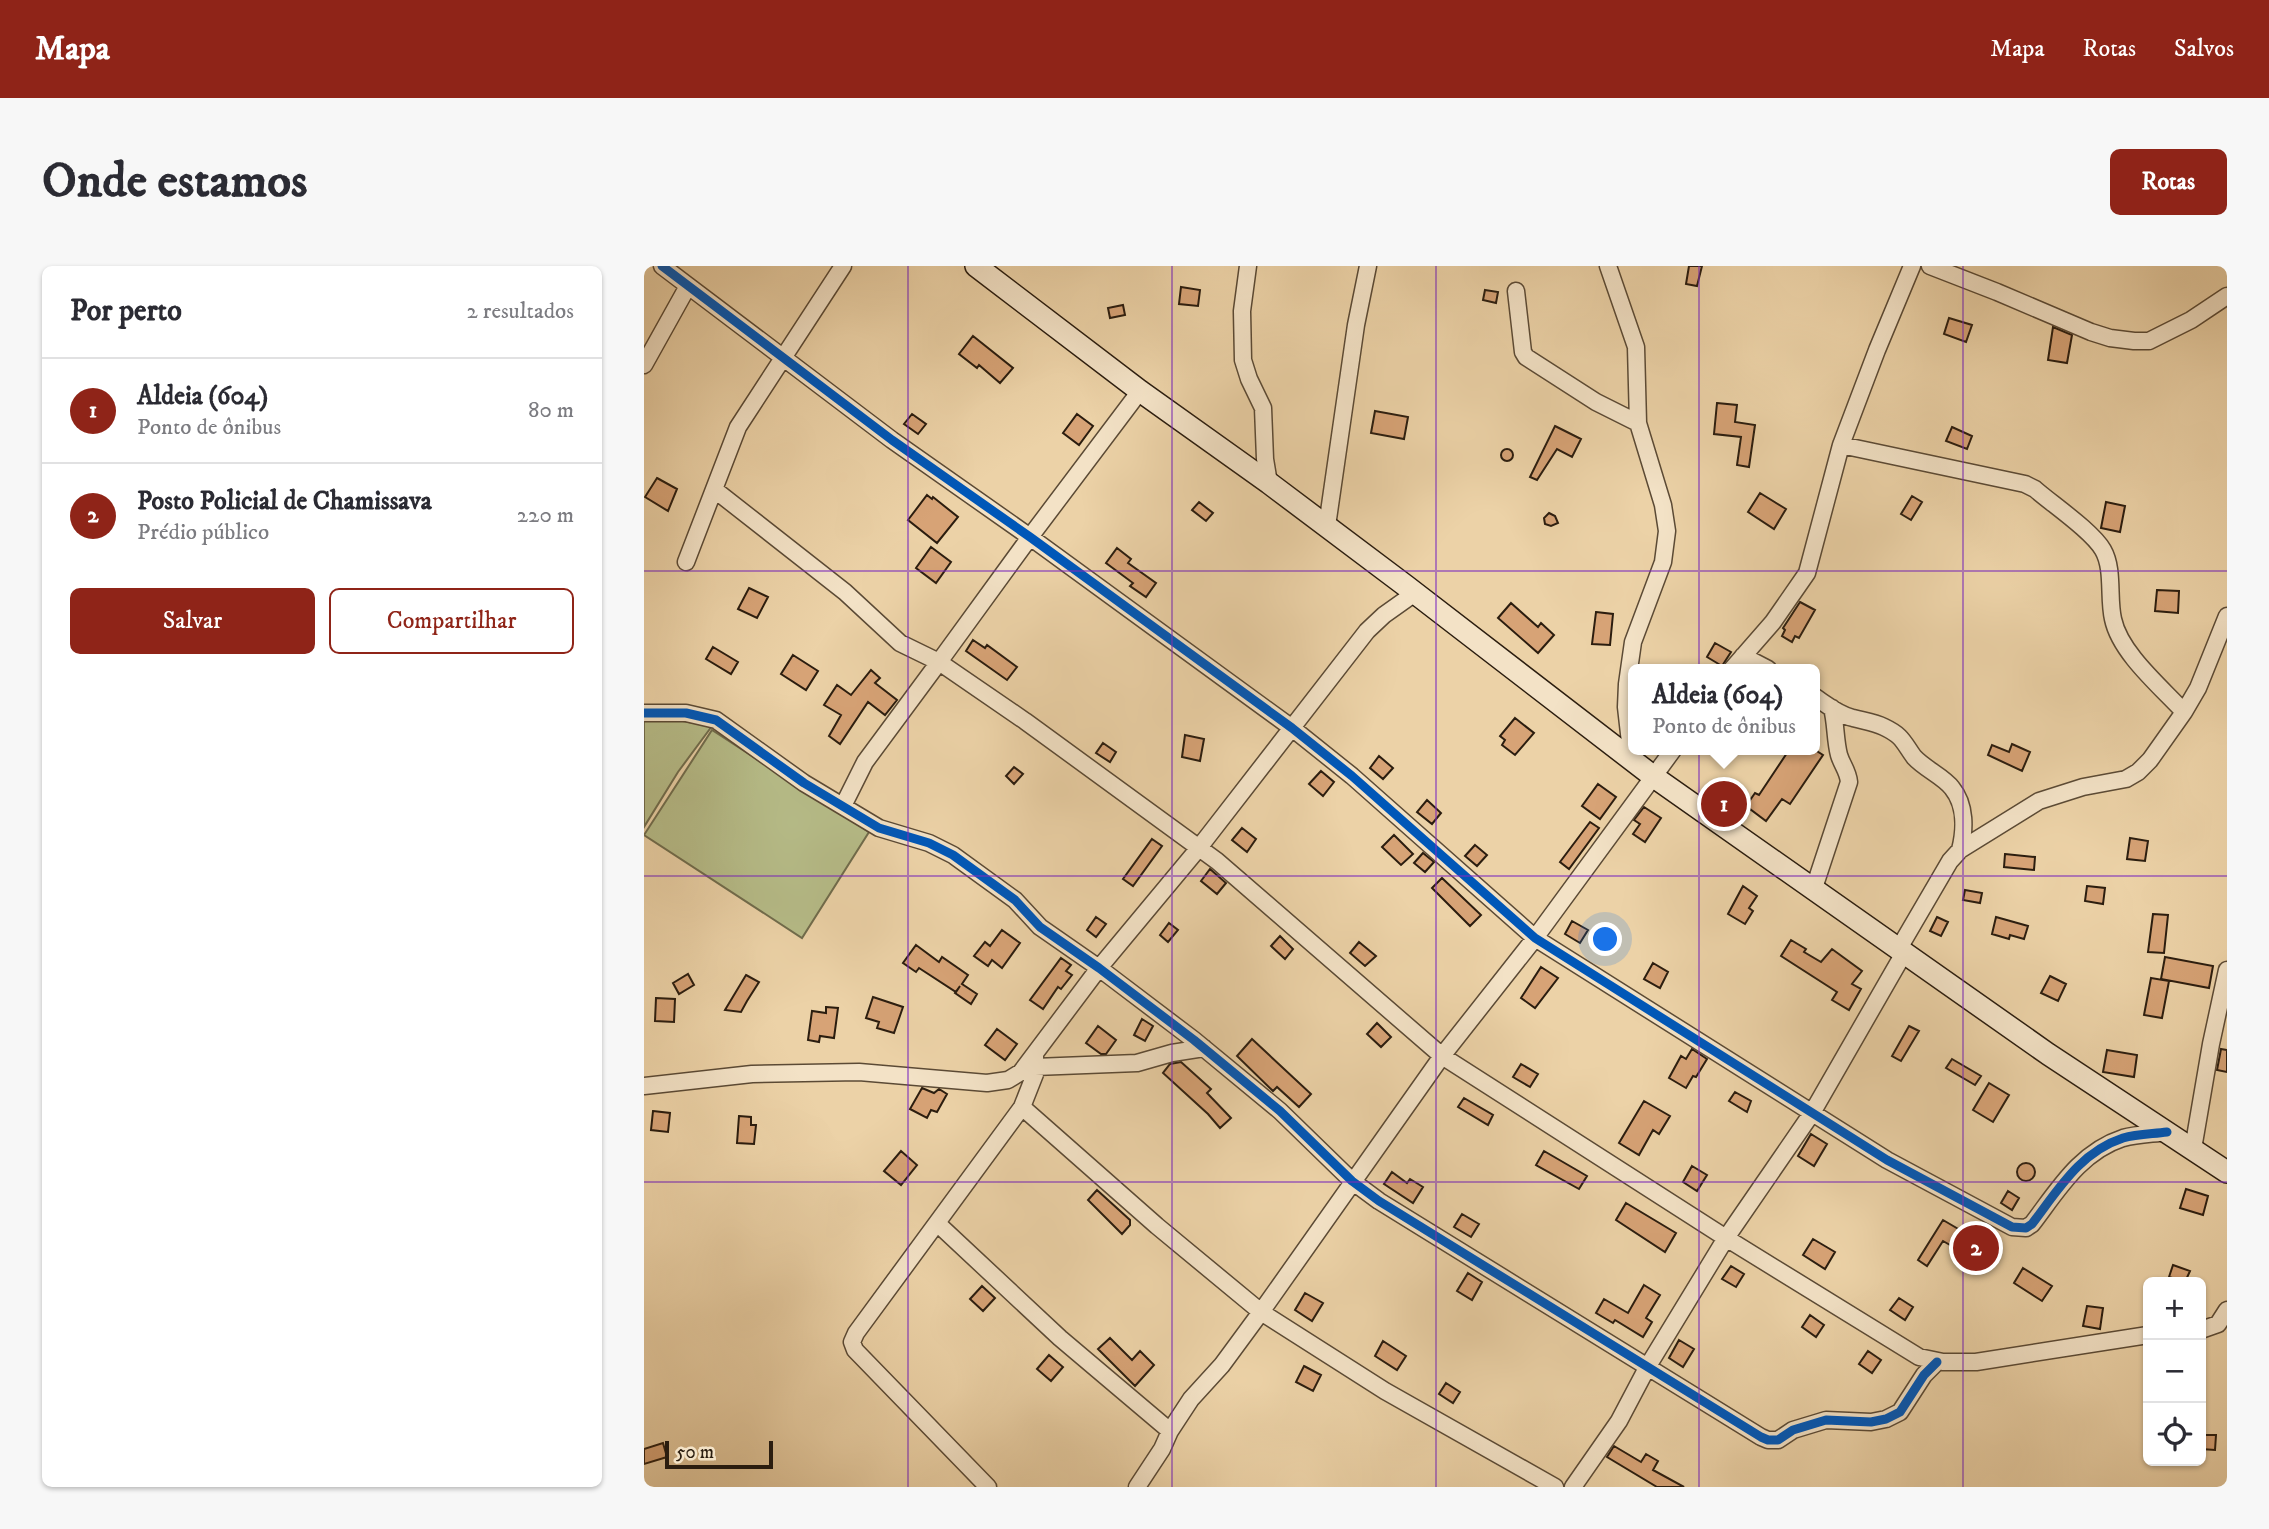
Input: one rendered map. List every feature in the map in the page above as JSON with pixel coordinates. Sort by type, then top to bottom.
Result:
[{"type":"street","points":[[662,266],[892,440],[1292,728],[1352,776],[1535,938],[1888,1160],[2018,1228],[2026,1228],[2032,1224],[2080,1162],[2091,1154],[2119,1139],[2167,1132]]},
{"type":"street","points":[[686,562],[738,428],[843,266]]},
{"type":"street","points":[[976,266],[1140,391],[1327,526],[1654,777],[2048,1054],[2227,1172]]},
{"type":"street","points":[[1248,266],[1242,311],[1243,360],[1263,408],[1269,483]]},
{"type":"street","points":[[1327,526],[1356,325],[1368,266]]},
{"type":"street","points":[[1608,266],[1636,347],[1638,422],[1663,505],[1667,531],[1663,562],[1633,642],[1630,664]]},
{"type":"street","points":[[1737,664],[1780,614],[1807,573],[1841,445],[1912,266]]},
{"type":"street","points":[[1930,266],[2091,332],[2134,341],[2149,341],[2191,320],[2227,296]]},
{"type":"street","points":[[644,365],[688,286]]},
{"type":"street","points":[[1516,291],[1523,352],[1526,357],[1596,402],[1638,422]]},
{"type":"street","points":[[843,806],[864,762],[1140,391]]},
{"type":"street","points":[[1841,445],[2025,484],[2035,489],[2095,540],[2104,552],[2113,619],[2118,636],[2184,712]]},
{"type":"street","points":[[715,490],[845,592],[900,643],[939,662],[1014,713],[1217,862],[1442,1056],[1726,1238],[1919,1357],[1937,1362],[1957,1363],[2000,1360],[2143,1336]]},
{"type":"street","points":[[644,1086],[752,1074],[859,1072],[987,1083],[1008,1080],[1021,1072],[1035,1061],[1099,968],[1198,849],[1367,631],[1415,593]]},
{"type":"street","points":[[1573,1487],[1619,1421],[1648,1366],[1726,1238],[1812,1113],[1950,861],[1960,850],[2039,801],[2071,790],[2126,779],[2138,772],[2150,760],[2198,688],[2227,617]]},
{"type":"street","points":[[1744,656],[1759,664]]},
{"type":"street","points":[[1628,677],[1628,725]]},
{"type":"street","points":[[1820,700],[1851,718],[1882,726],[1895,733],[1906,741],[1914,756],[1929,771],[1951,786],[1958,798],[1965,832],[1960,850]]},
{"type":"street","points":[[1813,891],[1849,782],[1848,772],[1839,754],[1832,708]]},
{"type":"street","points":[[644,713],[686,713],[716,720],[804,783],[879,828],[929,843],[953,855],[1015,900],[1040,928],[1099,968],[1204,1048],[1280,1111],[1352,1181],[1379,1201],[1768,1440],[1778,1440],[1800,1427],[1826,1420],[1871,1422],[1886,1419],[1900,1412],[1924,1375],[1937,1362]]},
{"type":"street","points":[[1631,755],[1632,760]]},
{"type":"street","points":[[1137,1487],[1191,1399],[1222,1365],[1442,1056],[1535,938],[1669,755]]},
{"type":"street","points":[[2193,1149],[2219,1044],[2227,970]]},
{"type":"street","points":[[1035,1061],[1137,1063],[1172,1053],[1204,1048]]},
{"type":"street","points":[[988,1487],[864,1360],[852,1342],[1022,1107],[1029,1094],[1035,1061]]},
{"type":"street","points":[[1022,1107],[1157,1226],[1261,1312],[1385,1391],[1555,1487]]},
{"type":"street","points":[[938,1224],[1060,1338],[1170,1431]]},
{"type":"street","points":[[2206,1328],[2218,1324],[2227,1310]]},
{"type":"green space","points":[[665,718],[712,726],[678,772],[644,827],[644,719]]},
{"type":"green space","points":[[712,730],[869,832],[802,938],[644,835]]},
{"type":"building","points":[[1689,266],[1702,266],[1697,286],[1686,284]]},
{"type":"building","points":[[1181,287],[1200,290],[1198,306],[1179,304]]},
{"type":"building","points":[[1485,290],[1498,292],[1496,303],[1483,300]]},
{"type":"building","points":[[1123,305],[1125,315],[1110,318],[1108,308]]},
{"type":"building","points":[[1949,318],[1972,325],[1966,342],[1944,334]]},
{"type":"building","points":[[2053,327],[2072,335],[2067,363],[2048,360]]},
{"type":"building","points":[[973,336],[1013,368],[1000,383],[979,365],[977,368],[959,354]]},
{"type":"building","points":[[1717,403],[1737,405],[1735,422],[1755,425],[1749,467],[1737,465],[1741,437],[1714,434]]},
{"type":"building","points":[[1375,411],[1408,417],[1404,439],[1371,433]]},
{"type":"building","points":[[912,414],[926,424],[918,434],[904,424]]},
{"type":"building","points":[[1077,414],[1093,426],[1079,445],[1063,433]]},
{"type":"building","points":[[1555,426],[1581,439],[1572,457],[1557,449],[1537,480],[1530,477]]},
{"type":"building","points":[[1952,427],[1972,436],[1967,449],[1946,441]]},
{"type":"building","points":[[1507,449],[1513,455],[1507,461],[1501,455]]},
{"type":"building","points":[[657,478],[677,489],[668,511],[645,497]]},
{"type":"building","points":[[1760,493],[1786,509],[1774,529],[1748,512]]},
{"type":"building","points":[[927,495],[958,517],[937,543],[908,520]]},
{"type":"building","points":[[1912,496],[1922,502],[1911,520],[1901,514]]},
{"type":"building","points":[[1199,502],[1213,513],[1206,521],[1192,510]]},
{"type":"building","points":[[2106,502],[2125,506],[2120,532],[2101,528]]},
{"type":"building","points":[[1549,513],[1555,516],[1558,523],[1551,526],[1545,524],[1544,518]]},
{"type":"building","points":[[931,547],[951,562],[936,583],[916,568]]},
{"type":"building","points":[[1117,548],[1131,559],[1128,563],[1156,583],[1146,597],[1130,586],[1133,583],[1106,563]]},
{"type":"building","points":[[749,588],[768,597],[757,618],[738,609]]},
{"type":"building","points":[[2157,590],[2179,591],[2178,613],[2155,611]]},
{"type":"building","points":[[1800,602],[1815,610],[1799,638],[1795,636],[1792,642],[1782,636],[1785,630],[1783,628]]},
{"type":"building","points":[[1511,603],[1538,627],[1541,623],[1554,635],[1538,653],[1498,618]]},
{"type":"building","points":[[1596,612],[1613,614],[1610,645],[1592,644]]},
{"type":"building","points":[[973,640],[985,648],[987,645],[1017,667],[1007,680],[966,651]]},
{"type":"building","points":[[1715,643],[1731,652],[1723,664],[1707,657]]},
{"type":"building","points":[[713,647],[738,662],[731,674],[706,659]]},
{"type":"building","points":[[793,655],[818,671],[806,690],[781,674]]},
{"type":"building","points":[[871,670],[880,678],[875,683],[897,700],[885,715],[868,702],[840,744],[829,736],[841,715],[824,705],[837,685],[851,695]]},
{"type":"building","points":[[1515,718],[1534,733],[1515,755],[1502,745],[1505,740],[1500,736]]},
{"type":"building","points":[[1185,735],[1204,739],[1200,761],[1182,757]]},
{"type":"building","points":[[1103,743],[1116,752],[1110,762],[1096,753]]},
{"type":"building","points":[[2012,744],[2030,752],[2022,771],[1988,755],[1992,745],[2009,752]]},
{"type":"building","points":[[1786,755],[1823,755],[1790,804],[1782,799],[1766,821],[1746,806],[1755,793],[1759,795]]},
{"type":"building","points":[[1379,756],[1393,768],[1383,779],[1370,768]]},
{"type":"building","points":[[1014,767],[1023,774],[1014,784],[1006,776]]},
{"type":"building","points":[[1321,771],[1334,782],[1323,796],[1309,784]]},
{"type":"building","points":[[1598,784],[1616,797],[1600,819],[1582,806]]},
{"type":"building","points":[[1427,800],[1441,813],[1432,824],[1417,812]]},
{"type":"building","points":[[1644,807],[1661,818],[1645,842],[1633,834],[1640,824],[1634,820]]},
{"type":"building","points":[[1590,822],[1599,828],[1569,869],[1560,862]]},
{"type":"building","points":[[1242,828],[1256,839],[1247,852],[1232,840]]},
{"type":"building","points":[[1394,835],[1413,854],[1401,865],[1382,847]]},
{"type":"building","points":[[2130,838],[2148,841],[2145,861],[2127,859]]},
{"type":"building","points":[[1152,839],[1162,846],[1133,886],[1123,879]]},
{"type":"building","points":[[1475,845],[1487,855],[1477,866],[1465,856]]},
{"type":"building","points":[[1423,853],[1434,862],[1425,872],[1414,863]]},
{"type":"building","points":[[2005,854],[2035,857],[2034,870],[2004,867]]},
{"type":"building","points":[[1210,869],[1226,883],[1217,894],[1201,881]]},
{"type":"building","points":[[1442,878],[1481,915],[1470,926],[1432,888]]},
{"type":"building","points":[[1743,886],[1757,896],[1749,908],[1753,911],[1745,924],[1728,914]]},
{"type":"building","points":[[2087,886],[2105,888],[2103,904],[2085,901]]},
{"type":"building","points":[[1965,890],[1982,893],[1980,903],[1963,900]]},
{"type":"building","points":[[2153,914],[2168,915],[2164,953],[2148,952]]},
{"type":"building","points":[[1096,917],[1106,924],[1096,937],[1087,930]]},
{"type":"building","points":[[1937,917],[1948,922],[1941,936],[1930,931]]},
{"type":"building","points":[[1996,917],[2028,926],[2024,939],[2010,935],[2009,939],[1992,934]]},
{"type":"building","points":[[1572,921],[1588,930],[1580,943],[1565,934]]},
{"type":"building","points":[[1169,923],[1178,930],[1168,942],[1160,935]]},
{"type":"building","points":[[1002,930],[1020,943],[1002,968],[992,960],[988,966],[974,956],[985,942],[990,946]]},
{"type":"building","points":[[1280,936],[1293,949],[1285,959],[1271,946]]},
{"type":"building","points":[[1791,940],[1821,962],[1832,949],[1862,971],[1852,984],[1861,989],[1849,1010],[1832,1000],[1837,992],[1781,956]]},
{"type":"building","points":[[1359,942],[1376,956],[1365,966],[1350,953]]},
{"type":"building","points":[[916,945],[939,962],[942,957],[968,975],[962,984],[977,994],[971,1004],[919,968],[916,972],[903,963]]},
{"type":"building","points":[[2165,957],[2213,966],[2209,988],[2161,979]]},
{"type":"building","points":[[1061,958],[1071,965],[1066,971],[1072,975],[1061,989],[1058,987],[1043,1009],[1030,1000]]},
{"type":"building","points":[[1653,963],[1668,972],[1660,988],[1644,979]]},
{"type":"building","points":[[1541,967],[1558,978],[1535,1008],[1521,998]]},
{"type":"building","points":[[688,974],[694,985],[679,994],[673,983]]},
{"type":"building","points":[[746,975],[759,982],[741,1012],[725,1010]]},
{"type":"building","points":[[2050,976],[2066,984],[2058,1001],[2041,993]]},
{"type":"building","points":[[2151,978],[2169,981],[2162,1018],[2144,1015]]},
{"type":"building","points":[[873,997],[903,1007],[894,1033],[877,1028],[879,1022],[866,1018]]},
{"type":"building","points":[[656,998],[675,999],[674,1022],[655,1021]]},
{"type":"building","points":[[826,1007],[838,1008],[834,1038],[820,1036],[819,1042],[808,1040],[812,1011],[826,1013]]},
{"type":"building","points":[[1142,1019],[1153,1026],[1145,1041],[1134,1035]]},
{"type":"building","points":[[1377,1023],[1391,1037],[1381,1047],[1367,1034]]},
{"type":"building","points":[[1098,1026],[1116,1040],[1106,1054],[1101,1054],[1086,1043]]},
{"type":"building","points":[[1909,1026],[1919,1031],[1901,1061],[1892,1056]]},
{"type":"building","points":[[997,1029],[1017,1044],[1005,1060],[985,1045]]},
{"type":"building","points":[[1252,1039],[1311,1094],[1299,1107],[1277,1087],[1273,1091],[1237,1056]]},
{"type":"building","points":[[1692,1049],[1707,1059],[1686,1088],[1669,1078],[1681,1056],[1686,1059]]},
{"type":"building","points":[[2221,1049],[2227,1050],[2227,1072],[2217,1070]]},
{"type":"building","points":[[2107,1050],[2137,1055],[2134,1077],[2103,1072]]},
{"type":"building","points":[[1952,1059],[1981,1076],[1975,1085],[1946,1068]]},
{"type":"building","points":[[1181,1062],[1211,1089],[1207,1093],[1231,1118],[1220,1128],[1163,1073],[1170,1064]]},
{"type":"building","points":[[1521,1064],[1538,1074],[1530,1087],[1513,1077]]},
{"type":"building","points":[[1989,1083],[2009,1095],[1993,1122],[1973,1110]]},
{"type":"building","points":[[922,1088],[934,1093],[939,1089],[947,1094],[937,1112],[931,1110],[927,1118],[910,1109]]},
{"type":"building","points":[[1735,1092],[1751,1101],[1747,1112],[1729,1101]]},
{"type":"building","points":[[1464,1098],[1493,1115],[1488,1125],[1458,1107]]},
{"type":"building","points":[[1644,1101],[1670,1116],[1659,1134],[1653,1130],[1639,1155],[1619,1143]]},
{"type":"building","points":[[653,1111],[670,1113],[668,1132],[651,1130]]},
{"type":"building","points":[[739,1116],[751,1117],[751,1125],[756,1125],[754,1144],[737,1143]]},
{"type":"building","points":[[1811,1134],[1827,1144],[1814,1166],[1798,1156]]},
{"type":"building","points":[[901,1151],[917,1165],[901,1185],[884,1171]]},
{"type":"building","points":[[1544,1151],[1587,1176],[1579,1189],[1536,1165]]},
{"type":"building","points":[[2026,1163],[2032,1166],[2035,1172],[2032,1178],[2026,1181],[2020,1178],[2017,1172],[2020,1166]]},
{"type":"building","points":[[1692,1166],[1707,1175],[1697,1191],[1683,1182]]},
{"type":"building","points":[[1392,1172],[1407,1183],[1410,1179],[1423,1187],[1413,1203],[1384,1184]]},
{"type":"building","points":[[2186,1189],[2208,1196],[2203,1215],[2180,1208]]},
{"type":"building","points":[[1097,1190],[1130,1220],[1130,1225],[1122,1234],[1088,1200]]},
{"type":"building","points":[[2008,1191],[2019,1198],[2012,1210],[2001,1203]]},
{"type":"building","points":[[1626,1203],[1676,1233],[1665,1252],[1616,1220]]},
{"type":"building","points":[[1462,1214],[1479,1224],[1471,1237],[1454,1227]]},
{"type":"building","points":[[1943,1220],[1960,1230],[1950,1245],[1943,1241],[1927,1266],[1918,1260]]},
{"type":"building","points":[[1813,1239],[1835,1252],[1825,1269],[1803,1255]]},
{"type":"building","points":[[2173,1265],[2190,1271],[2187,1277],[2169,1277]]},
{"type":"building","points":[[1731,1266],[1744,1274],[1736,1287],[1722,1279]]},
{"type":"building","points":[[2023,1268],[2052,1286],[2042,1301],[2014,1283]]},
{"type":"building","points":[[1468,1273],[1482,1282],[1472,1300],[1457,1291]]},
{"type":"building","points":[[1644,1285],[1660,1295],[1646,1318],[1652,1322],[1643,1337],[1615,1320],[1613,1323],[1596,1313],[1604,1299],[1628,1313]]},
{"type":"building","points":[[982,1286],[995,1298],[983,1311],[970,1299]]},
{"type":"building","points":[[1305,1293],[1323,1303],[1312,1321],[1295,1310]]},
{"type":"building","points":[[1899,1298],[1913,1307],[1905,1320],[1890,1310]]},
{"type":"building","points":[[2087,1306],[2103,1308],[2100,1329],[2083,1326]]},
{"type":"building","points":[[1810,1315],[1824,1325],[1816,1337],[1802,1327]]},
{"type":"building","points":[[1110,1338],[1132,1360],[1140,1351],[1154,1365],[1135,1386],[1098,1349]]},
{"type":"building","points":[[1679,1340],[1694,1349],[1683,1367],[1669,1358]]},
{"type":"building","points":[[1383,1341],[1406,1356],[1397,1370],[1375,1356]]},
{"type":"building","points":[[1868,1351],[1881,1360],[1872,1373],[1859,1364]]},
{"type":"building","points":[[1049,1355],[1063,1367],[1051,1381],[1037,1369]]},
{"type":"building","points":[[1304,1366],[1321,1375],[1313,1391],[1296,1382]]},
{"type":"building","points":[[1446,1383],[1460,1392],[1453,1403],[1439,1394]]},
{"type":"building","points":[[2206,1435],[2216,1435],[2215,1450],[2206,1449]]},
{"type":"building","points":[[663,1443],[667,1457],[644,1464],[644,1449]]},
{"type":"building","points":[[1614,1446],[1641,1462],[1646,1454],[1658,1461],[1653,1470],[1684,1487],[1657,1487],[1607,1457]]},
{"type":"cycle path","points":[[662,266],[892,440],[1292,728],[1352,776],[1535,938],[1887,1160],[2012,1227],[2026,1228],[2071,1174],[2094,1153],[2123,1138],[2167,1132]]},
{"type":"cycle path","points":[[644,713],[686,713],[716,720],[804,783],[879,828],[929,843],[953,855],[1015,900],[1040,927],[1194,1040],[1280,1111],[1352,1181],[1379,1201],[1761,1437],[1778,1440],[1793,1430],[1826,1420],[1871,1422],[1886,1419],[1900,1412],[1924,1375],[1937,1362]]},
{"type":"place","name":"Aldeia (604)","points":[[1724,804]]},
{"type":"place","name":"Posto Policial de Chamissava","points":[[1976,1248]]}]
